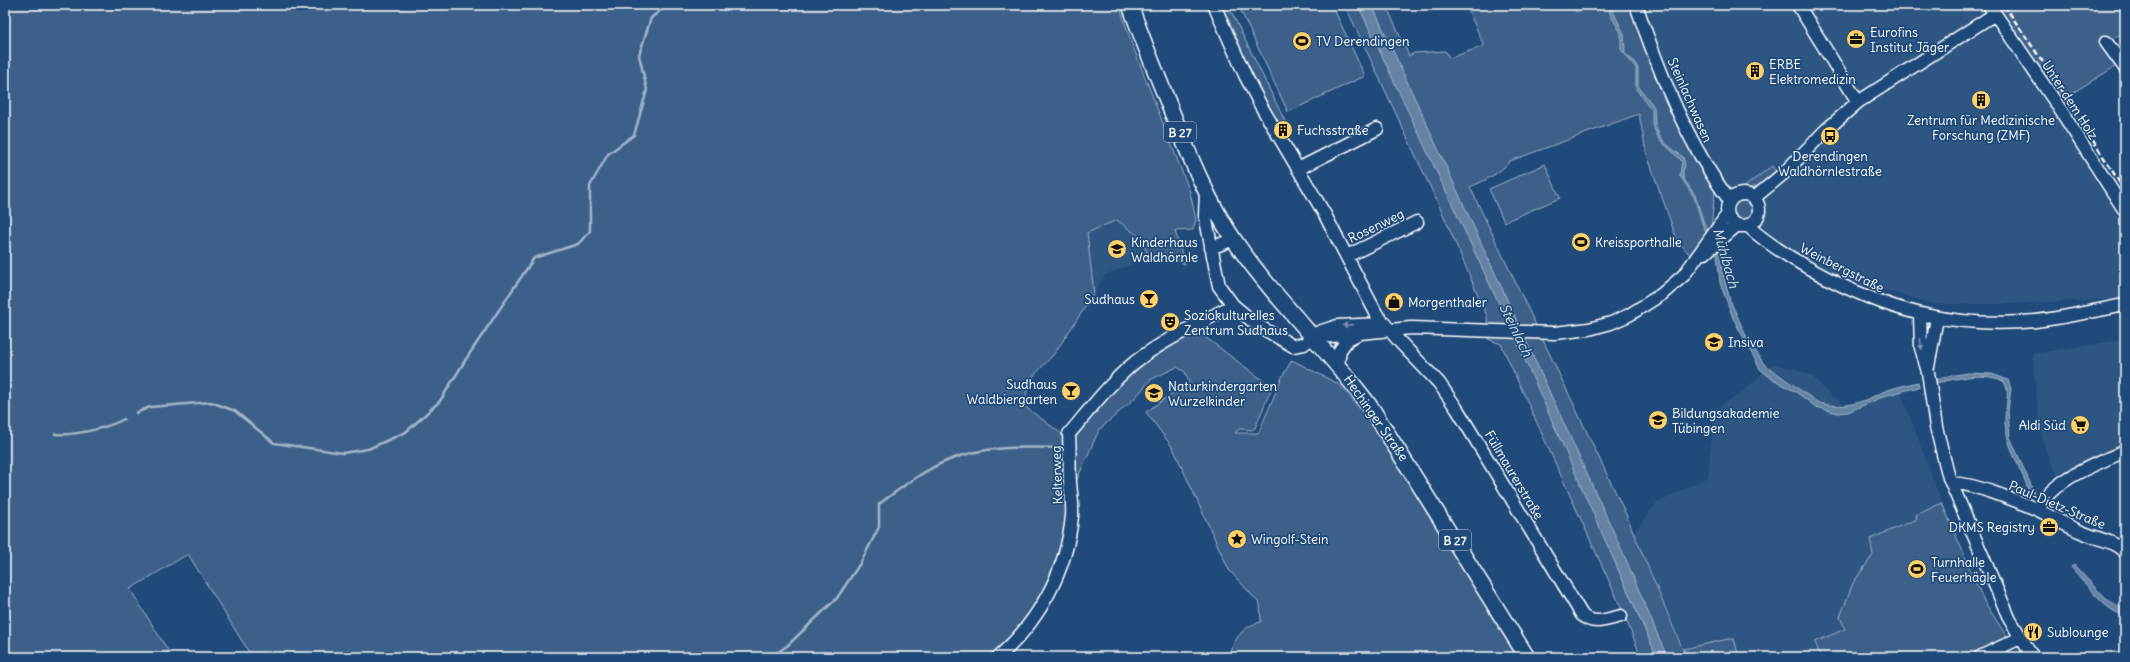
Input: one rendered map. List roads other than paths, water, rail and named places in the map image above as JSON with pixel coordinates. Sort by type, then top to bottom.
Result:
[{"type":"main road","name":"Hechinger Straße","points":[[1130,5],[1206,192],[1234,239],[1261,275],[1338,365],[1372,409],[1527,657]]},
{"type":"street","points":[[1214,5],[1245,75],[1347,256],[1377,315],[1387,327]]},
{"type":"street","name":"Steinlachwasen","points":[[1636,5],[1662,74],[1685,128],[1730,201]]},
{"type":"street","points":[[1798,5],[1858,102]]},
{"type":"street","points":[[1757,202],[1783,174],[1858,102],[1992,9]]},
{"type":"street","name":"Unter dem Holz","points":[[1992,9],[2056,103],[2125,211]]},
{"type":"street","points":[[2106,42],[2125,68]]},
{"type":"street","points":[[1298,169],[1377,129]]},
{"type":"street","name":"Hechinger Straße","points":[[1206,192],[1204,208],[1219,286],[1233,305],[1257,325],[1293,346],[1304,344],[1314,337]]},
{"type":"street","points":[[1314,337],[1320,332],[1340,326],[1573,332],[1611,323],[1629,315],[1662,294],[1692,265],[1718,236],[1727,215],[1730,201],[1735,196],[1743,194],[1757,202],[1760,212],[1754,226],[1736,226],[1718,236]]},
{"type":"street","points":[[1727,215],[1731,222],[1736,226]]},
{"type":"street","name":"Rosenweg","points":[[1347,256],[1417,222]]},
{"type":"street","name":"Weinbergstraße","points":[[1754,226],[1784,253],[1856,293],[1920,315],[1978,322],[2036,321],[2125,305]]},
{"type":"street","points":[[1211,248],[1234,239]]},
{"type":"street","name":"Kelterweg","points":[[998,657],[1018,640],[1038,611],[1057,577],[1069,542],[1072,514],[1069,434],[1114,383],[1141,357],[1166,341],[1233,305]]},
{"type":"street","points":[[1920,315],[1921,348],[1928,372],[1936,427],[1952,484],[2006,613],[2033,657]]},
{"type":"street","points":[[1928,372],[1936,318]]},
{"type":"street","points":[[1338,365],[1340,350],[1348,339],[1360,334],[1387,327]]},
{"type":"street","name":"Füllmaurerstraße","points":[[1387,327],[1439,383],[1458,409],[1582,615],[1588,621],[1595,622],[1621,616]]},
{"type":"street","points":[[1314,337],[1360,334]]},
{"type":"street","points":[[2038,510],[2042,500],[2050,491],[2066,480],[2125,451]]},
{"type":"street","name":"Paul-Dietz-Straße","points":[[1952,484],[1979,488],[2038,510],[2084,533],[2123,546]]},
{"type":"street","points":[[1980,657],[2020,638]]},
{"type":"water","name":"Steinlach","points":[[1358,5],[1372,5],[1621,548],[1667,657],[1657,657],[1517,342]]},
{"type":"water","points":[[1608,5],[1610,5],[1624,34],[1625,54],[1635,62],[1638,69],[1638,86],[1654,107],[1655,124],[1659,135],[1665,143],[1683,157],[1685,165],[1683,178],[1695,195],[1704,223],[1719,250],[1722,271],[1730,300],[1747,338],[1764,364],[1817,402],[1826,405],[1835,406],[1860,402],[1889,390],[1918,382],[1919,387],[1887,395],[1848,412],[1838,413],[1816,407],[1796,392],[1771,378],[1760,369],[1733,318],[1720,283],[1717,255],[1703,226],[1694,197],[1680,176],[1682,161],[1659,139],[1655,131],[1652,122],[1652,110],[1636,89],[1636,68],[1621,49],[1621,33],[1611,16]]},
{"type":"water","points":[[1968,373],[1992,374],[2008,380],[2011,389],[2008,411],[2010,437],[2034,492],[2030,494],[2006,432],[2005,418],[2007,390],[2003,381],[1995,378],[1978,376],[1936,383],[1936,378]]},
{"type":"water","points":[[2074,565],[2106,599],[2125,609],[2125,615],[2110,609],[2103,603],[2071,567]]},
{"type":"waterway","points":[[136,413],[150,407],[211,402],[235,411],[274,443],[343,453],[368,449],[406,432],[440,401],[466,359],[534,258],[578,244],[590,231],[590,186],[608,154],[634,135],[647,90],[639,55],[651,18],[667,5]]},
{"type":"waterway","points":[[55,434],[71,434],[90,431],[124,419]]},
{"type":"waterway","points":[[771,657],[787,646],[837,598],[861,562],[879,527],[879,504],[904,486],[940,464],[963,455],[992,449],[1006,448],[1065,448]]},
{"type":"railway","points":[[2004,5],[2049,71],[2125,191]]},
{"type":"place","name":"Eurofins Institut Jäger","points":[[1856,39]]},
{"type":"place","name":"TV Derendingen","points":[[1302,41]]},
{"type":"place","name":"ERBE Elektromedizin","points":[[1755,71]]},
{"type":"place","name":"Zentrum für Medizinische Forschung (ZMF)","points":[[1981,100]]},
{"type":"place","name":"Fuchsstraße","points":[[1283,130]]},
{"type":"place","name":"Derendingen Waldhörnlestraße","points":[[1830,136]]},
{"type":"place","name":"Kreissporthalle","points":[[1581,242]]},
{"type":"place","name":"Kinderhaus Waldhörnle","points":[[1117,249]]},
{"type":"place","name":"Sudhaus","points":[[1149,299]]},
{"type":"place","name":"Morgenthaler","points":[[1394,302]]},
{"type":"place","name":"Soziokulturelles Zentrum Sudhaus","points":[[1170,322]]},
{"type":"place","name":"Insiva","points":[[1714,342]]},
{"type":"place","name":"Sudhaus Waldbiergarten","points":[[1071,391]]},
{"type":"place","name":"Naturkindergarten Wurzelkinder","points":[[1154,393]]},
{"type":"place","name":"Bildungsakademie Tübingen","points":[[1658,420]]},
{"type":"place","name":"Aldi Süd","points":[[2080,425]]},
{"type":"place","name":"DKMS Registry","points":[[2049,527]]},
{"type":"place","name":"Wingolf-Stein","points":[[1237,539]]},
{"type":"place","name":"Turnhalle Feuerhägle","points":[[1917,569]]},
{"type":"place","name":"Sublounge","points":[[2033,632]]},
{"type":"water label","name":"Mühlbach","points":[[1726,258]]}]
